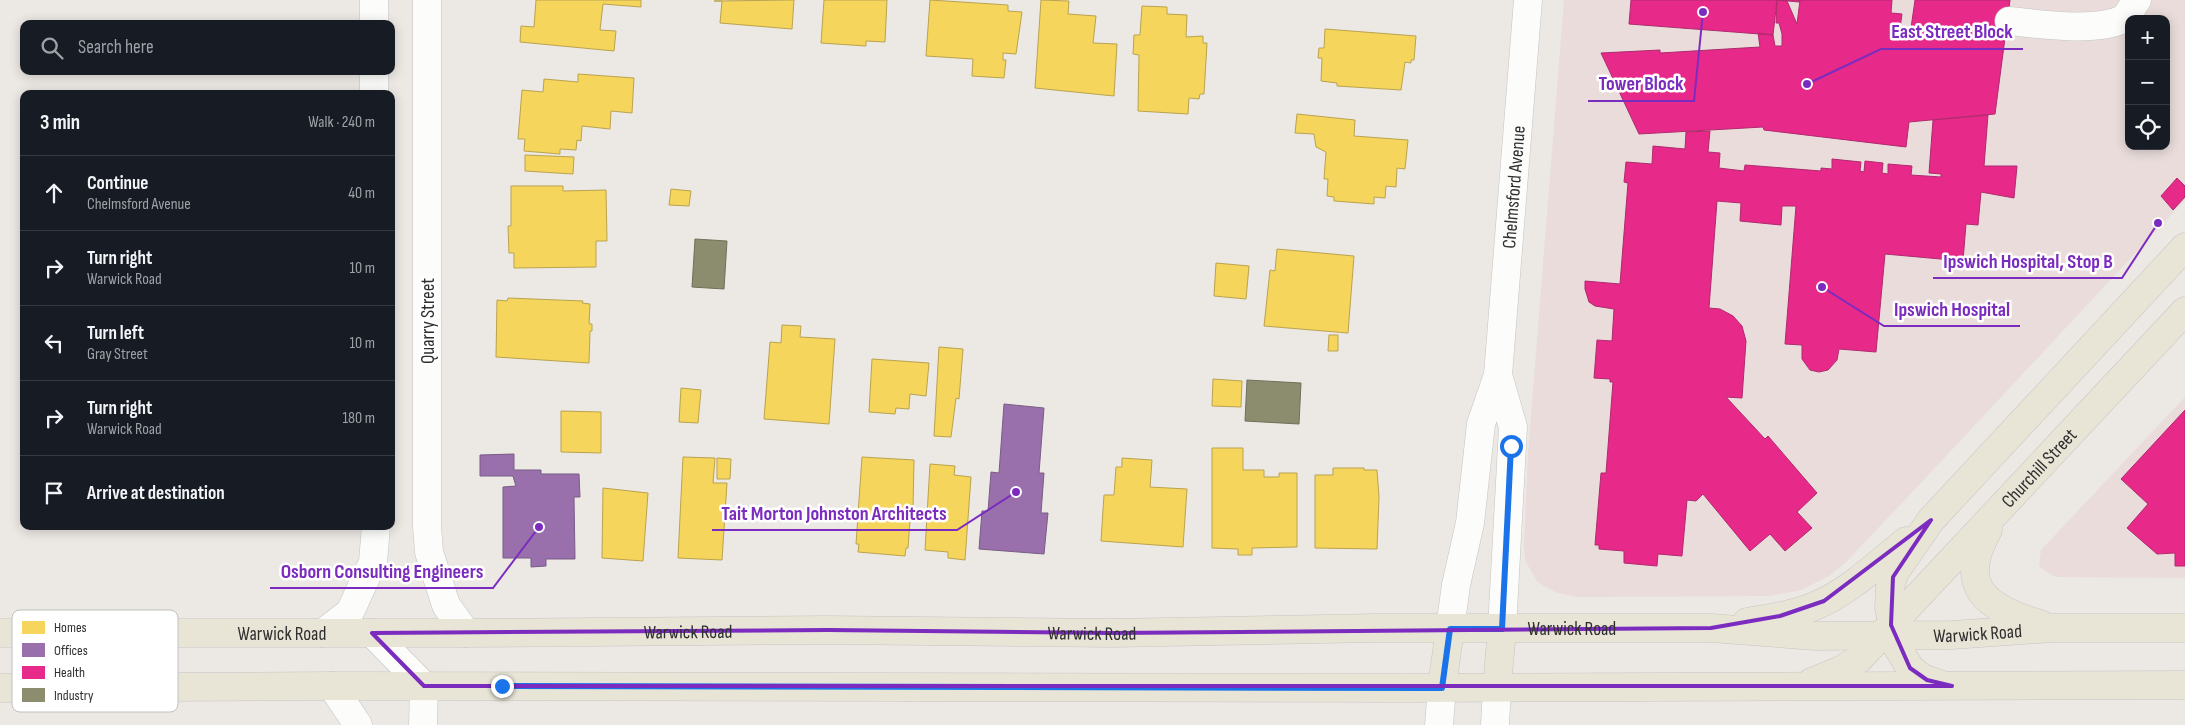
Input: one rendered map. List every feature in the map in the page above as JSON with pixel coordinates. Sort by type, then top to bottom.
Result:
[{"type":"main road","points":[[1952,686],[1927,680],[1910,668],[1900,654],[1889,632],[1889,592],[1893,577],[1932,520],[2185,247]]},
{"type":"main road","name":"Churchill Street","points":[[1781,686],[1812,682],[1840,670],[1859,659],[1889,632],[2001,507],[2185,311]]},
{"type":"main road","points":[[2001,507],[1977,551],[1974,564],[1977,583],[1984,595],[2005,612],[2051,628]]},
{"type":"main road","points":[[1711,628],[1780,616],[1824,601],[1845,589],[1932,520]]},
{"type":"main road","name":"Warwick Road","points":[[178,633],[828,630],[1112,633],[1711,628],[1814,636],[1889,632],[1952,634],[2051,628],[2185,628]]},
{"type":"main road","points":[[1442,688],[1450,629]]},
{"type":"main road","points":[[1497,687],[1502,629]]},
{"type":"main road","points":[[178,687],[1442,688],[2185,685]]},
{"type":"street","points":[[374,0],[374,20]]},
{"type":"street","name":"Quarry Street","points":[[427,0],[426,526],[429,552],[446,605],[466,633]]},
{"type":"street","name":"Chelmsford Avenue","points":[[1450,629],[1456,585],[1470,523],[1481,424],[1498,375],[1528,0]]},
{"type":"street","points":[[2009,21],[2058,26],[2107,23],[2125,18],[2137,0]]},
{"type":"street","points":[[374,75],[374,90]]},
{"type":"street","name":"Chelmsford Avenue","points":[[1498,375],[1513,427],[1502,629]]},
{"type":"street","points":[[323,633],[350,612],[373,562],[376,530]]},
{"type":"street","points":[[372,633],[424,686],[424,725]]},
{"type":"street","points":[[332,686],[358,725]]},
{"type":"street","points":[[1495,725],[1497,687]]},
{"type":"street","points":[[1439,725],[1442,688]]},
{"type":"highlighted area","points":[[1931,520],[1893,577],[1891,625],[1910,668],[1927,680],[1952,686],[424,686],[372,633],[828,630],[1112,633],[1711,628],[1780,616],[1824,601]]},
{"type":"shaded area","points":[[1564,0],[2185,0],[2185,200],[1844,564],[1829,576],[1801,590],[1770,596],[1578,597],[1558,593],[1543,586],[1536,580],[1525,560],[1528,454]]},
{"type":"shaded area","points":[[2185,397],[2185,578],[2056,577],[2039,566],[2041,550]]},
{"type":"building: Homes","points":[[536,0],[641,0],[641,7],[603,4],[600,30],[616,31],[614,51],[520,42],[521,26],[534,27]]},
{"type":"building: Homes","points":[[794,0],[792,29],[720,23],[722,1],[714,1]]},
{"type":"building: Homes","points":[[824,0],[887,0],[885,42],[866,41],[866,46],[821,43]]},
{"type":"building: Homes","points":[[930,0],[1008,5],[1008,11],[1022,12],[1016,54],[1003,53],[1003,60],[1006,60],[1004,78],[972,76],[973,59],[926,56]]},
{"type":"building: Homes","points":[[1041,0],[1069,1],[1068,14],[1096,16],[1093,43],[1117,44],[1114,96],[1035,88]]},
{"type":"building: Homes","points":[[1142,6],[1167,7],[1167,14],[1187,15],[1186,37],[1203,36],[1203,43],[1207,43],[1204,94],[1200,94],[1199,99],[1189,98],[1188,114],[1138,111],[1139,55],[1133,54],[1134,35],[1140,35]]},
{"type":"building: Homes","points":[[1325,29],[1416,36],[1414,60],[1411,60],[1411,63],[1405,62],[1401,90],[1337,86],[1337,83],[1321,81],[1322,58],[1318,58],[1319,48],[1324,48]]},
{"type":"building: Homes","points":[[578,74],[634,78],[632,113],[611,111],[610,129],[582,126],[581,141],[577,140],[576,150],[560,149],[560,154],[524,151],[525,139],[518,139],[522,90],[543,92],[544,79],[578,82]]},
{"type":"building: Homes","points":[[1297,114],[1355,120],[1354,136],[1408,140],[1405,169],[1397,168],[1396,187],[1386,186],[1385,198],[1374,197],[1374,204],[1334,201],[1334,197],[1327,196],[1328,179],[1324,179],[1326,152],[1316,147],[1314,134],[1295,133]]},
{"type":"building: Homes","points":[[525,155],[574,157],[573,174],[525,171]]},
{"type":"building: Homes","points":[[511,186],[563,186],[563,191],[606,190],[607,241],[596,241],[596,267],[514,268],[514,253],[509,253],[508,226],[511,226]]},
{"type":"building: Homes","points":[[671,189],[691,191],[689,206],[669,205]]},
{"type":"building: Homes","points":[[1277,249],[1354,256],[1348,333],[1264,326],[1270,270],[1275,271]]},
{"type":"building: Homes","points":[[1216,263],[1249,266],[1246,299],[1214,296]]},
{"type":"building: Homes","points":[[508,298],[583,301],[582,303],[590,304],[589,324],[592,324],[592,331],[590,331],[589,363],[496,357],[497,300],[507,301]]},
{"type":"building: Homes","points":[[782,325],[801,326],[800,337],[835,339],[829,424],[764,419],[770,342],[781,343]]},
{"type":"building: Homes","points":[[1329,335],[1338,335],[1338,351],[1328,351]]},
{"type":"building: Homes","points":[[939,347],[963,349],[959,399],[956,398],[951,437],[934,436]]},
{"type":"building: Homes","points":[[872,359],[929,363],[926,396],[910,394],[909,409],[896,408],[895,414],[869,412]]},
{"type":"building: Homes","points":[[1213,379],[1242,381],[1241,407],[1212,406]]},
{"type":"building: Homes","points":[[681,388],[701,390],[698,423],[679,422]]},
{"type":"building: Homes","points":[[561,411],[601,412],[601,453],[561,452]]},
{"type":"building: Homes","points":[[1212,448],[1243,448],[1243,470],[1264,470],[1264,477],[1279,477],[1279,473],[1297,473],[1297,547],[1252,548],[1252,555],[1238,555],[1238,549],[1212,548]]},
{"type":"building: Homes","points":[[683,457],[715,458],[713,483],[727,483],[722,560],[678,558]]},
{"type":"building: Homes","points":[[862,457],[914,460],[913,508],[911,508],[908,548],[906,548],[905,556],[858,552],[859,544],[856,544]]},
{"type":"building: Homes","points":[[717,458],[731,459],[730,479],[717,479]]},
{"type":"building: Homes","points":[[1122,458],[1152,460],[1150,487],[1187,489],[1183,547],[1101,541],[1104,495],[1114,495],[1116,467],[1122,467]]},
{"type":"building: Homes","points":[[930,464],[955,466],[954,475],[971,477],[965,560],[948,558],[948,552],[925,550]]},
{"type":"building: Homes","points":[[1333,468],[1377,470],[1379,497],[1377,549],[1315,548],[1315,475],[1333,475]]},
{"type":"building: Homes","points":[[603,488],[648,493],[643,561],[602,558]]},
{"type":"building: Offices","points":[[1004,404],[1044,408],[1039,473],[1044,473],[1041,513],[1048,513],[1044,554],[979,549],[982,511],[988,511],[991,472],[999,473]]},
{"type":"building: Offices","points":[[514,454],[514,470],[541,470],[541,474],[579,474],[580,497],[574,497],[575,559],[546,559],[546,566],[531,567],[531,558],[503,558],[503,487],[516,486],[513,476],[480,476],[480,455]]},
{"type":"building: Health","points":[[1631,0],[1777,0],[1773,35],[1629,24]]},
{"type":"building: Health","points":[[1777,0],[1800,0],[1799,2]]},
{"type":"building: Health","points":[[1777,0],[1787,1],[1797,24],[1800,0],[1892,0],[1891,13],[1902,14],[1900,28],[1911,28],[1915,0],[2010,0],[1995,114],[1909,122],[1906,147],[1764,130],[1763,127],[1639,134],[1601,53],[1660,50],[1660,53],[1760,47],[1758,33],[1773,35],[1775,46],[1782,46],[1782,34],[1779,23],[1776,23]]},
{"type":"building: Health","points":[[1988,115],[1984,166],[2017,166],[2014,198],[1981,192],[1978,225],[1966,224],[1963,261],[1885,254],[1876,352],[1839,349],[1837,360],[1828,370],[1819,372],[1810,370],[1802,359],[1802,345],[1785,344],[1796,206],[1782,206],[1781,225],[1740,221],[1741,203],[1717,201],[1709,308],[1720,309],[1733,316],[1742,326],[1746,341],[1742,398],[1726,397],[1765,439],[1768,436],[1817,493],[1797,512],[1812,528],[1785,551],[1770,534],[1750,551],[1703,494],[1696,501],[1687,500],[1682,556],[1658,554],[1657,566],[1624,563],[1624,551],[1599,549],[1599,545],[1595,545],[1601,473],[1606,473],[1613,382],[1610,382],[1610,379],[1594,378],[1597,340],[1612,341],[1614,309],[1595,306],[1589,302],[1585,281],[1620,284],[1628,183],[1624,182],[1626,162],[1652,164],[1653,146],[1685,149],[1686,132],[1710,131],[1708,152],[1720,153],[1719,168],[1744,171],[1745,165],[1821,171],[1821,168],[1832,169],[1832,159],[1861,162],[1860,171],[1864,172],[1865,161],[1883,163],[1882,173],[1888,174],[1888,164],[1912,166],[1911,175],[1941,177],[1941,174],[1929,173],[1933,120]]},
{"type":"building: Health","points":[[2177,178],[2185,186],[2185,197],[2173,210],[2161,196]]},
{"type":"building: Health","points":[[2185,410],[2185,566],[2175,566],[2175,553],[2157,554],[2127,528],[2148,504],[2121,479]]},
{"type":"building: Industry","points":[[695,239],[727,241],[724,289],[692,287]]},
{"type":"building: Industry","points":[[1247,380],[1301,383],[1299,424],[1245,421]]},
{"type":"place","name":"Tower Block","points":[[1703,12]]},
{"type":"place","name":"East Street Block","points":[[1807,84]]},
{"type":"place","name":"Ipswich Hospital, Stop B","points":[[2158,223]]},
{"type":"place","name":"Ipswich Hospital","points":[[1822,287]]},
{"type":"place","name":"Tait Morton Johnston Architects","points":[[1016,492]]},
{"type":"place","name":"Osborn Consulting Engineers","points":[[539,527]]},
{"type":"route","points":[[502,686],[1442,688],[1450,629],[1502,629],[1511,446]]}]
